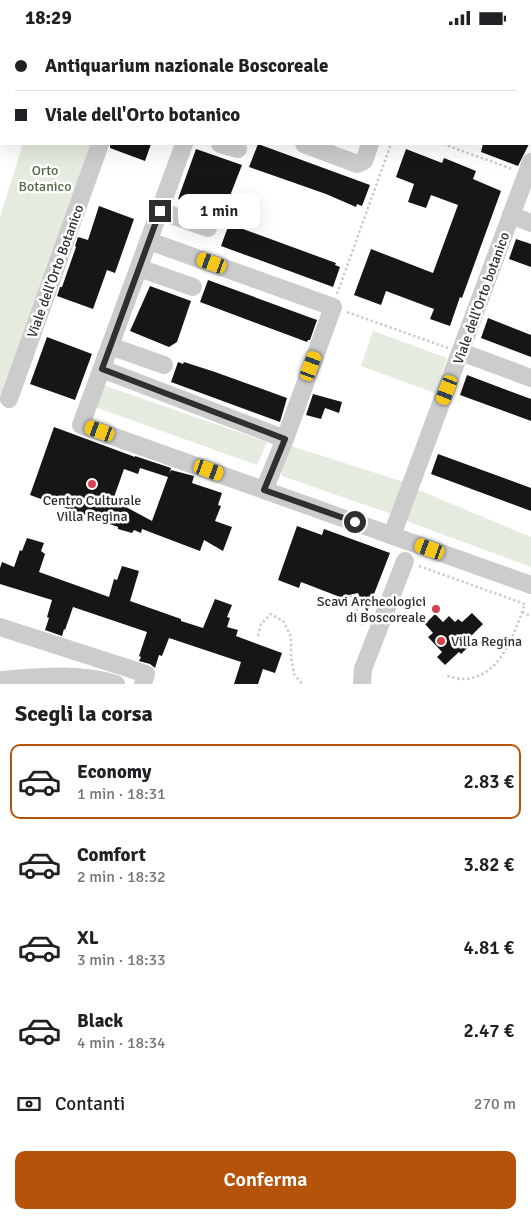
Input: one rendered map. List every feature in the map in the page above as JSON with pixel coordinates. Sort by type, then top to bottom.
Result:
[{"type":"street","name":"Viale dell'Orto Botanico","points":[[9,399],[100,145]]},
{"type":"street","points":[[184,145],[81,425],[531,585]]},
{"type":"street","points":[[224,145],[238,149]]},
{"type":"street","points":[[307,145],[356,164],[364,161],[370,145]]},
{"type":"street","name":"Viale dell'Orto botanico","points":[[392,535],[529,168]]},
{"type":"street","points":[[160,211],[208,228]]},
{"type":"street","points":[[511,215],[531,223]]},
{"type":"street","points":[[149,241],[333,307],[285,439],[264,490]]},
{"type":"street","points":[[139,268],[193,287]]},
{"type":"street","points":[[110,346],[164,365]]},
{"type":"street","points":[[461,352],[531,378]]},
{"type":"street","points":[[102,369],[285,439]]},
{"type":"street","points":[[362,684],[363,669],[405,561]]},
{"type":"street","points":[[0,627],[146,674],[143,684]]},
{"type":"street","points":[[0,680],[48,676],[93,679],[116,684]]},
{"type":"path","points":[[391,145],[333,307],[461,352]]},
{"type":"path","points":[[447,145],[529,168]]},
{"type":"path","points":[[405,561],[525,604],[511,642],[497,663],[480,675],[463,679],[447,676]]},
{"type":"path","points":[[351,595],[371,649]]},
{"type":"path","points":[[522,612],[531,616]]},
{"type":"path","points":[[258,635],[261,624],[271,614],[284,622],[291,637],[291,657],[294,674],[302,684]]},
{"type":"green space","name":"Orto Botanico","points":[[23,145],[91,145],[0,400],[0,217]]},
{"type":"green space","points":[[373,331],[447,358],[435,393],[361,366]]},
{"type":"green space","points":[[103,385],[267,442],[257,465],[95,407]]},
{"type":"green space","points":[[288,445],[407,483],[397,516],[282,476],[281,464]]},
{"type":"green space","points":[[416,489],[531,537],[531,567],[404,520]]},
{"type":"building","points":[[110,145],[151,145],[145,161],[110,148]]},
{"type":"building","points":[[258,145],[261,145],[370,185],[362,206],[357,204],[356,207],[326,194],[249,167]]},
{"type":"building","points":[[483,145],[528,145],[518,166],[481,152]]},
{"type":"building","points":[[196,149],[242,165],[226,206],[216,212],[178,199]]},
{"type":"building","points":[[406,149],[442,163],[444,158],[476,171],[473,179],[501,191],[450,326],[430,319],[434,309],[386,291],[381,305],[354,295],[371,249],[433,273],[458,205],[431,195],[426,208],[408,202],[414,184],[396,177]]},
{"type":"building","points":[[99,206],[134,219],[115,273],[107,270],[93,309],[57,296],[60,287],[62,287],[78,237],[88,240]]},
{"type":"building","points":[[229,224],[336,263],[335,265],[340,267],[333,287],[221,246]]},
{"type":"building","points":[[516,239],[531,244],[531,267],[509,259]]},
{"type":"building","points":[[208,280],[317,320],[310,340],[307,342],[200,302]]},
{"type":"building","points":[[150,286],[191,301],[177,342],[169,347],[130,331]]},
{"type":"building","points":[[488,318],[531,335],[531,357],[481,338]]},
{"type":"building","points":[[47,337],[92,354],[75,400],[30,384]]},
{"type":"building","points":[[178,362],[183,364],[184,362],[215,372],[287,398],[280,422],[171,382]]},
{"type":"building","points":[[467,375],[531,399],[531,421],[460,395]]},
{"type":"building","points":[[313,394],[342,402],[339,413],[325,408],[321,419],[306,415]]},
{"type":"building","points":[[54,427],[135,457],[171,468],[169,474],[171,470],[194,476],[192,483],[222,493],[218,505],[221,506],[215,521],[232,527],[223,551],[204,540],[200,551],[142,529],[141,533],[134,530],[132,533],[118,529],[118,527],[30,495]],"holes":[[[140,468],[168,477],[152,521],[113,500],[124,469],[138,474]]]},
{"type":"building","points":[[438,454],[531,488],[531,511],[431,474]]},
{"type":"building","points":[[297,526],[322,535],[324,529],[390,553],[367,612],[358,593],[340,597],[301,582],[299,588],[278,580]]},
{"type":"building","points":[[27,538],[44,543],[41,551],[45,554],[39,572],[109,597],[114,579],[117,580],[122,566],[139,571],[130,601],[181,619],[181,621],[203,628],[215,599],[232,605],[227,617],[230,618],[227,627],[238,630],[236,636],[282,653],[275,673],[263,669],[258,684],[234,684],[241,662],[169,638],[162,656],[159,655],[155,668],[150,664],[139,661],[147,632],[73,607],[62,636],[45,630],[52,600],[0,584],[2,562],[14,567]]},
{"type":"building","name":"Villa Regina","points":[[472,613],[483,624],[468,639],[472,643],[461,654],[459,652],[445,665],[437,657],[442,652],[428,637],[433,633],[425,624],[435,614],[443,622],[449,616],[455,622],[458,619],[462,622]]},
{"type":"place","name":"Centro Culturale Villa Regina","points":[[92,484]]},
{"type":"place","name":"Scavi Archeologici di Boscoreale","points":[[436,609]]},
{"type":"place","name":"Villa Regina","points":[[441,641]]},
{"type":"route","points":[[160,211],[102,369],[285,439],[264,490],[355,522]]}]
